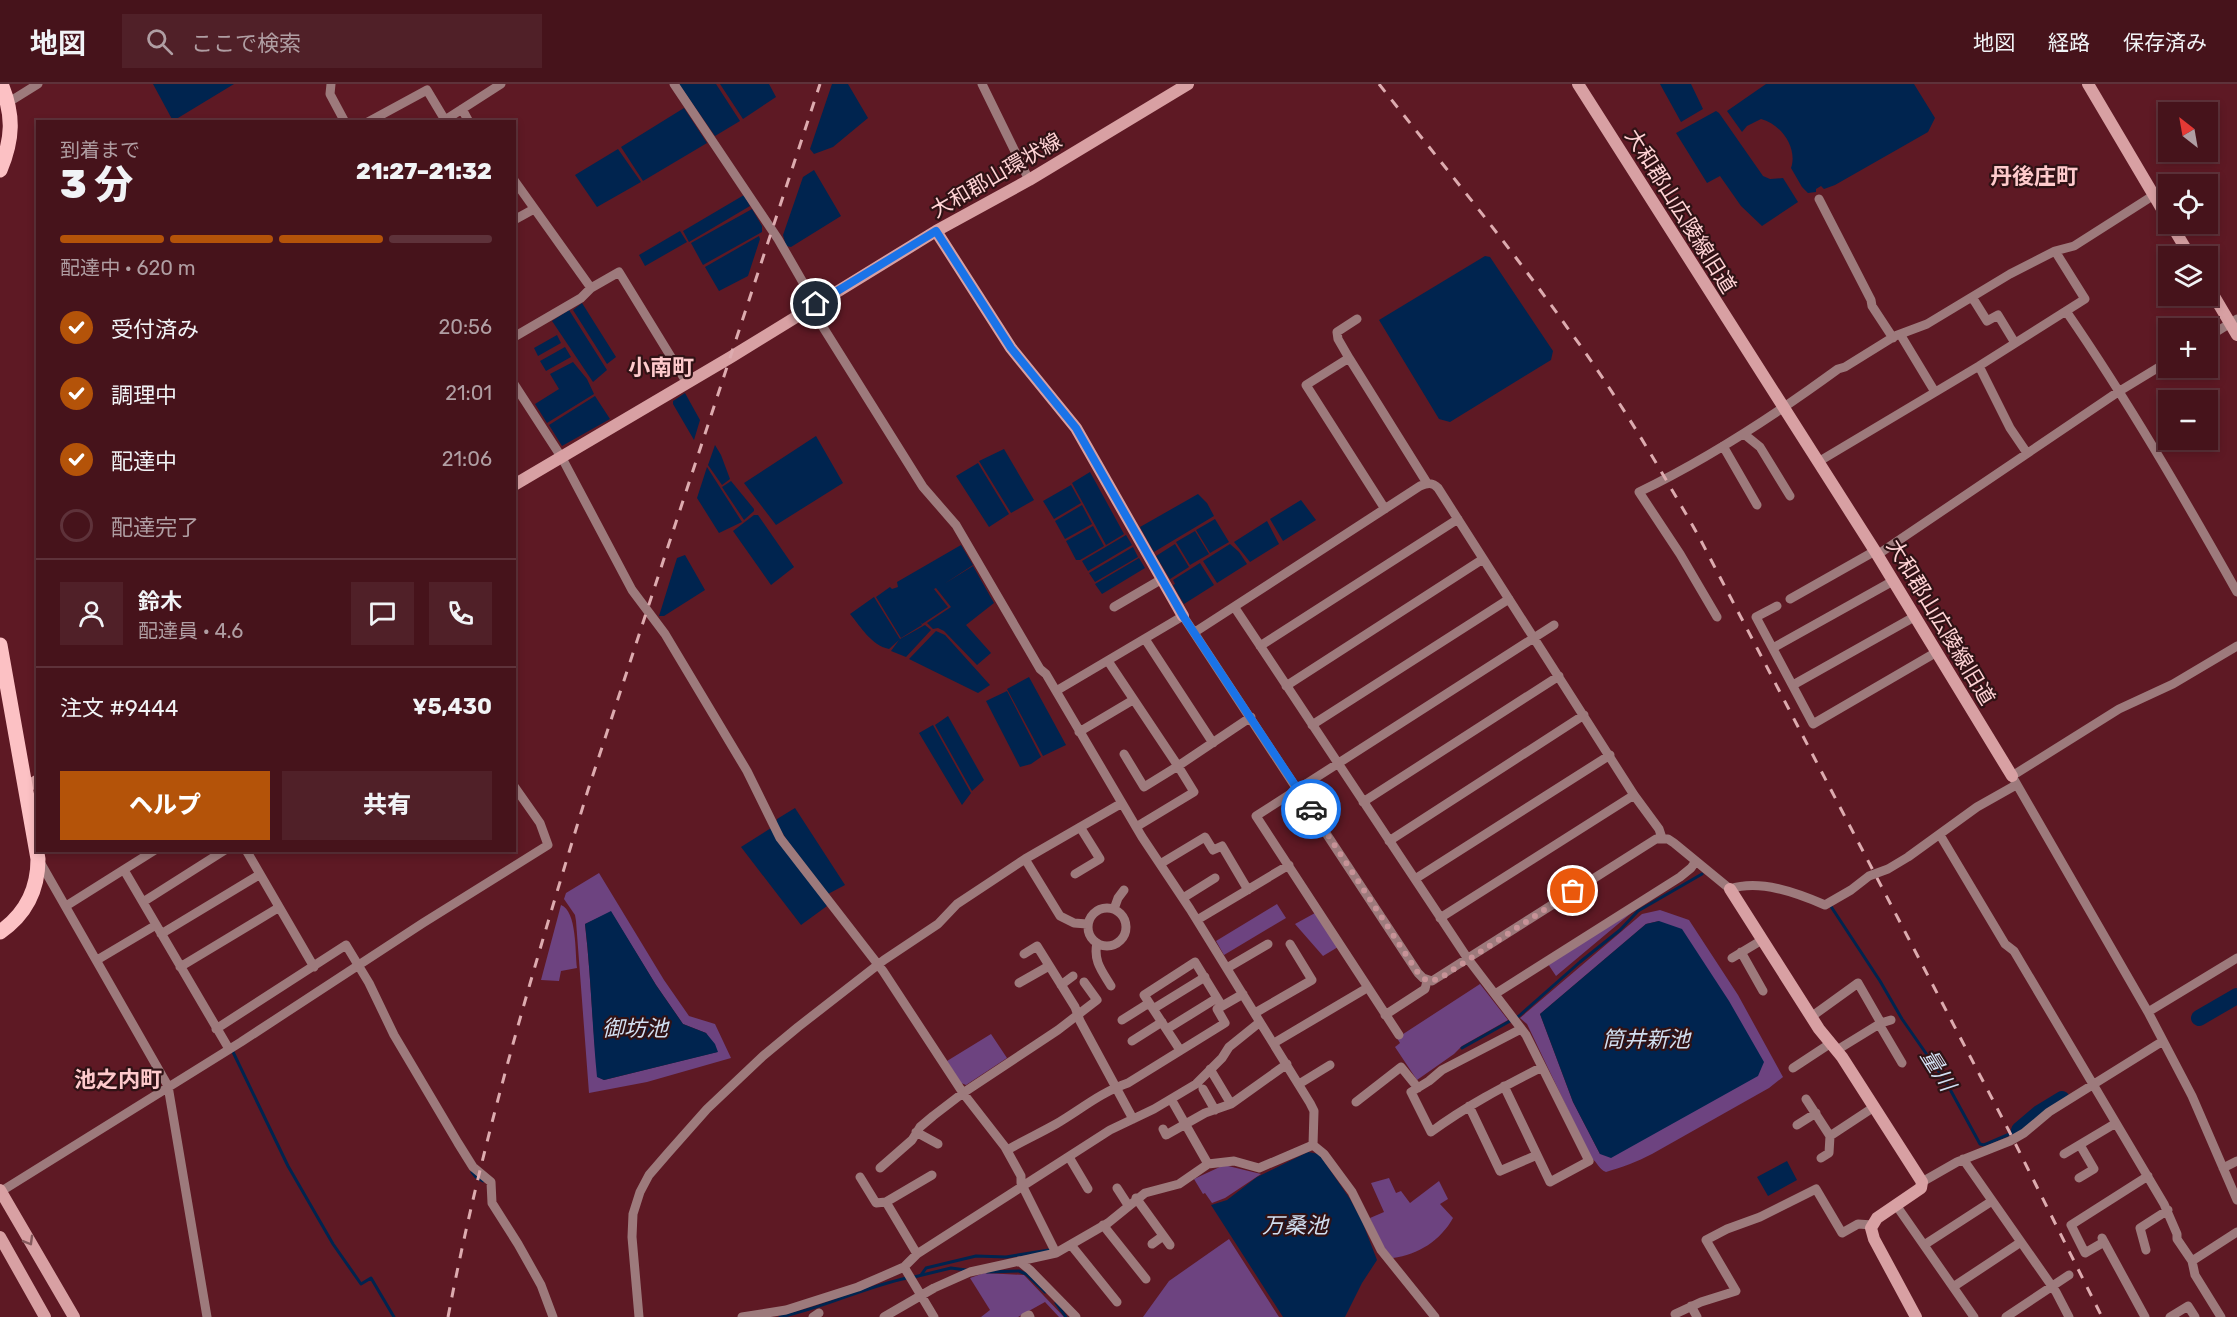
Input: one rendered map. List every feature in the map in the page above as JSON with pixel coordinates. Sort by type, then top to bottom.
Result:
[{"type":"main road","points":[[0,170],[9,139],[1,84]]},
{"type":"main road","points":[[0,645],[31,784],[36,838]]},
{"type":"main road","points":[[0,932],[22,912],[33,895],[38,874],[37,852]]},
{"type":"street","points":[[6,111],[38,84]]},
{"type":"street","points":[[331,84],[330,94],[344,120]]},
{"type":"street","points":[[372,120],[427,90],[445,120],[501,84]]},
{"type":"street","points":[[674,84],[775,233],[814,306],[923,487],[956,525],[1023,641],[1056,691],[1136,827],[1287,1064],[1314,1111],[1313,1145]]},
{"type":"street","points":[[982,84],[1029,180]]},
{"type":"street","name":"大和郡山環状線","points":[[516,484],[936,231],[1029,180],[1188,84]]},
{"type":"street","name":"大和郡山広陵線旧道","points":[[1578,84],[1876,553],[2014,780],[2148,1012],[2192,1096],[2237,1200]]},
{"type":"street","points":[[2088,84],[2158,202]]},
{"type":"street","points":[[462,109],[468,120]]},
{"type":"street","points":[[516,183],[591,288]]},
{"type":"street","points":[[1717,617],[1680,554],[1639,492],[1670,477],[1744,434],[1838,369],[1896,336],[1927,324],[2010,274],[2055,251],[2073,246],[2154,195]]},
{"type":"street","points":[[1819,199],[1872,306],[1935,392]]},
{"type":"street","points":[[516,219],[534,209]]},
{"type":"street","points":[[936,231],[1011,348],[1076,428],[1183,616],[1418,973],[1427,981]]},
{"type":"street","points":[[1818,462],[1979,366],[2085,299],[2055,251]]},
{"type":"street","points":[[516,336],[581,298],[591,288],[618,272],[687,383]]},
{"type":"street","points":[[1972,297],[1987,321],[1998,315],[2015,343]]},
{"type":"street","points":[[2218,300],[2234,322],[2237,335]]},
{"type":"street","points":[[2066,311],[2171,476],[2237,592]]},
{"type":"street","points":[[1357,319],[1337,332],[1338,339],[1427,483]]},
{"type":"street","points":[[2218,331],[2234,322]]},
{"type":"street","points":[[1349,358],[1306,385],[1385,509]]},
{"type":"street","points":[[1979,366],[2010,428],[2027,453]]},
{"type":"street","points":[[1790,599],[1876,553],[2158,368]]},
{"type":"street","points":[[516,387],[562,458],[632,590],[665,634],[747,771],[780,838],[878,964],[963,1093],[1007,1150],[1056,1253]]},
{"type":"street","points":[[1744,434],[1760,447],[1790,496]]},
{"type":"street","points":[[1723,446],[1757,505]]},
{"type":"street","points":[[1195,632],[1385,509],[1427,483],[1433,483],[1634,795],[1659,829],[1662,838]]},
{"type":"street","points":[[1260,646],[1458,519]]},
{"type":"street","points":[[1287,686],[1483,559]]},
{"type":"street","points":[[1114,607],[1162,579]]},
{"type":"street","points":[[1773,648],[1893,581]]},
{"type":"street","points":[[1312,724],[1509,599]]},
{"type":"street","points":[[1777,606],[1756,617],[1813,724],[1935,652]]},
{"type":"street","points":[[1234,608],[1440,918],[1516,1022],[1542,1067],[1589,1161],[1550,1182],[1504,1086]]},
{"type":"street","points":[[1056,691],[1183,616]]},
{"type":"street","points":[[1793,685],[1914,616]]},
{"type":"street","points":[[1399,1035],[1256,816],[1554,625]]},
{"type":"street","points":[[1145,639],[1213,743]]},
{"type":"street","points":[[1730,889],[1737,887],[1779,890],[1800,894],[1825,904],[1869,876],[1888,869],[1908,857],[2014,780],[2119,709],[2173,684],[2237,645]]},
{"type":"street","points":[[1108,661],[1194,792],[1136,827]]},
{"type":"street","points":[[1364,802],[1559,676]]},
{"type":"street","points":[[1079,732],[1133,700]]},
{"type":"street","points":[[1389,841],[1584,715]]},
{"type":"street","points":[[1124,754],[1144,787],[1251,717]]},
{"type":"street","points":[[1414,879],[1610,755]]},
{"type":"street","points":[[74,1317],[0,1191],[229,1050],[548,845],[536,815],[516,789]]},
{"type":"street","points":[[1440,918],[1634,795]]},
{"type":"street","points":[[639,1317],[632,1237],[633,1214],[640,1191],[649,1175],[707,1109],[762,1056],[878,964],[938,924],[957,904],[1025,859],[1122,803]]},
{"type":"street","points":[[1076,874],[1100,859],[1080,827]]},
{"type":"street","points":[[1940,835],[2005,944],[2014,951],[2168,1210],[2177,1239],[2192,1261],[2195,1275],[2221,1317]]},
{"type":"street","points":[[1160,864],[1205,837],[1213,850],[1222,846],[1248,890]]},
{"type":"street","points":[[1427,981],[1439,979],[1650,842],[1662,838],[1668,839],[1730,889],[1811,1017],[1834,1046],[1922,1182]]},
{"type":"street","points":[[66,906],[152,852]]},
{"type":"street","points":[[143,902],[222,852]]},
{"type":"street","points":[[247,852],[314,967]]},
{"type":"street","points":[[38,859],[168,1086],[207,1317]]},
{"type":"street","points":[[1025,859],[1060,916],[1065,920],[1087,924]]},
{"type":"street","points":[[1495,994],[1680,877],[1696,861]]},
{"type":"street","points":[[1197,920],[1289,866]]},
{"type":"street","points":[[124,870],[229,1050]]},
{"type":"street","points":[[161,934],[260,875]]},
{"type":"street","points":[[1183,898],[1215,878]]},
{"type":"street","points":[[33,895],[53,884]]},
{"type":"street","points":[[1114,909],[1124,890]]},
{"type":"street","points":[[180,967],[278,908]]},
{"type":"street","points":[[1106,908],[1114,909],[1124,918],[1124,933],[1118,942],[1108,945],[1097,943],[1090,935],[1087,924],[1096,911],[1106,908]]},
{"type":"street","points":[[97,960],[156,925]]},
{"type":"street","points":[[1125,926],[1137,926]]},
{"type":"street","points":[[1732,958],[1762,940]]},
{"type":"street","points":[[1097,943],[1095,956],[1097,962],[1112,986]]},
{"type":"street","points":[[1227,968],[1268,944]]},
{"type":"street","points":[[1255,1013],[1312,980],[1290,944]]},
{"type":"street","points":[[216,1029],[346,945],[359,965],[394,1035],[466,1157],[473,1167],[491,1182],[492,1203],[541,1285],[553,1317]]},
{"type":"street","points":[[1024,954],[1037,946],[1061,984],[1133,1119]]},
{"type":"street","points":[[1741,952],[1763,991]]},
{"type":"street","points":[[2148,1012],[2237,958]]},
{"type":"street","points":[[1007,1150],[1056,1124],[1088,1102],[1128,1083],[1225,1023],[1217,1009],[1219,1002],[1196,962],[1144,995],[1180,1050]]},
{"type":"street","points":[[1019,983],[1049,966]]},
{"type":"street","points":[[1061,984],[1073,976]]},
{"type":"street","points":[[1122,1020],[1205,977]]},
{"type":"street","points":[[1385,1015],[1425,989],[1427,981]]},
{"type":"street","points":[[880,1168],[906,1146],[916,1132],[933,1116],[963,1093],[1041,1042],[1097,1000],[1084,982]]},
{"type":"street","points":[[1811,1017],[1858,983],[1883,1022],[1902,1063]]},
{"type":"street","points":[[1274,1043],[1367,987]]},
{"type":"street","points":[[1132,1041],[1219,1002],[1243,994]]},
{"type":"street","points":[[742,1317],[808,1304],[906,1269],[917,1254],[1110,1130],[1196,1084],[1222,1058],[1229,1047],[1260,1022]]},
{"type":"street","points":[[1516,1022],[1411,1092],[1431,1132],[1469,1106],[1542,1067]]},
{"type":"street","points":[[1793,1068],[1883,1022]]},
{"type":"street","points":[[1916,1317],[1871,1232],[1872,1225],[1877,1218],[1917,1191],[1922,1182],[1963,1159],[2016,1137],[2092,1083],[2163,1041]]},
{"type":"street","points":[[1163,1129],[1166,1135],[1231,1104],[1287,1064]]},
{"type":"street","points":[[1299,1084],[1330,1065]]},
{"type":"street","points":[[1356,1102],[1401,1067],[1418,1088]]},
{"type":"street","points":[[1210,1069],[1231,1104]]},
{"type":"street","points":[[1203,1089],[1215,1110]]},
{"type":"street","points":[[1171,1099],[1208,1164]]},
{"type":"street","points":[[1806,1099],[1830,1136],[1829,1153],[1821,1158]]},
{"type":"street","points":[[1469,1106],[1500,1171],[1537,1155]]},
{"type":"street","points":[[1830,1136],[1874,1107]]},
{"type":"street","points":[[1797,1125],[1816,1113]]},
{"type":"street","points":[[2064,1154],[2116,1123]]},
{"type":"street","points":[[916,1132],[938,1143]]},
{"type":"street","points":[[884,1317],[922,1295],[970,1272],[1056,1253],[1103,1225],[1136,1198],[1154,1189],[1179,1184],[1208,1164],[1234,1161],[1259,1168],[1313,1145]]},
{"type":"street","points":[[1313,1145],[1324,1154],[1352,1192],[1381,1250],[1435,1317]]},
{"type":"street","points":[[2079,1178],[2094,1168],[2080,1145]]},
{"type":"street","points":[[1069,1157],[1088,1189]]},
{"type":"street","points":[[1963,1159],[2052,1287],[2069,1317]]},
{"type":"street","points":[[2223,1168],[2237,1161]]},
{"type":"street","points":[[860,1177],[876,1203],[886,1202],[932,1175]]},
{"type":"street","points":[[2145,1317],[2102,1239],[2085,1253],[2071,1225],[2148,1176]]},
{"type":"street","points":[[1117,1188],[1128,1205]]},
{"type":"street","points":[[1676,1314],[1691,1306],[1736,1291],[1706,1240],[1727,1228],[1760,1217],[1816,1189],[1842,1233],[1858,1224],[1872,1225]]},
{"type":"street","points":[[1136,1198],[1170,1245]]},
{"type":"street","points":[[1924,1245],[1992,1201]]},
{"type":"street","points":[[886,1202],[917,1254]]},
{"type":"street","points":[[1896,1205],[1974,1317]]},
{"type":"street","points":[[2146,1250],[2140,1228],[2168,1210]]},
{"type":"street","points":[[1103,1225],[1146,1279]]},
{"type":"street","points":[[2192,1261],[2237,1232]]},
{"type":"street","points":[[1152,1244],[1163,1236]]},
{"type":"street","points":[[0,1237],[45,1317]]},
{"type":"street","points":[[1953,1287],[2021,1242]]},
{"type":"street","points":[[1071,1245],[1117,1302]]},
{"type":"street","points":[[1019,1261],[1076,1317]]},
{"type":"street","points":[[906,1269],[934,1317]]},
{"type":"street","points":[[2006,1317],[2069,1275]]},
{"type":"street","points":[[1691,1306],[1697,1317]]},
{"type":"street","points":[[2170,1317],[2188,1306],[2195,1317]]},
{"type":"street","points":[[1025,1317],[1029,1315],[1030,1317]]},
{"type":"shaded area","points":[[599,873],[664,980],[689,1016],[715,1024],[731,1058],[647,1082],[589,1093],[576,921],[575,915],[564,899],[566,893]],"holes":[[[611,912],[683,1024],[706,1033],[717,1052],[604,1080],[598,1077],[585,924]]]},
{"type":"shaded area","points":[[1277,904],[1286,918],[1224,955],[1216,941]]},
{"type":"shaded area","points":[[1642,904],[1556,976],[1548,964]]},
{"type":"shaded area","points":[[561,905],[570,915],[573,923],[577,968],[561,971],[559,981],[541,980]]},
{"type":"shaded area","name":"筒井新池","points":[[1660,910],[1689,920],[1738,995],[1783,1077],[1769,1088],[1652,1154],[1606,1172],[1591,1158],[1527,1024],[1520,1018],[1642,914]],"holes":[[[1659,921],[1600,1154],[1573,1102],[1540,1014],[1646,924]]]},
{"type":"shaded area","points":[[1315,913],[1338,947],[1323,956],[1295,924]]},
{"type":"shaded area","points":[[1480,984],[1508,1020],[1462,1046],[1417,1080],[1395,1047],[1400,1043],[1397,1038]]},
{"type":"shaded area","points":[[991,1034],[1007,1058],[966,1085],[961,1083],[947,1061]]},
{"type":"shaded area","points":[[1224,1165],[1261,1174],[1225,1198],[1212,1203],[1194,1179]]},
{"type":"shaded area","points":[[1389,1178],[1396,1193],[1401,1191],[1410,1203],[1439,1181],[1448,1199],[1440,1204],[1453,1218],[1442,1233],[1428,1245],[1411,1254],[1393,1258],[1380,1243],[1370,1218],[1384,1212],[1371,1183]]},
{"type":"shaded area","points":[[1229,1239],[1279,1317],[1143,1317],[1169,1281]]},
{"type":"shaded area","points":[[984,1273],[1024,1275],[1064,1317],[1059,1317],[1045,1302],[1018,1317],[981,1317],[990,1310],[970,1278]]},
{"type":"water","points":[[153,84],[234,84],[175,120],[172,120]]},
{"type":"water","points":[[679,84],[716,84],[740,121],[715,136]]},
{"type":"water","points":[[720,84],[769,84],[776,97],[743,119]]},
{"type":"water","points":[[832,84],[848,84],[868,118],[833,147],[814,154],[810,149]]},
{"type":"water","points":[[1660,84],[1691,84],[1703,109],[1681,122]]},
{"type":"water","points":[[1766,84],[1914,84],[1935,118],[1928,132],[1835,185],[1824,189],[1821,186],[1816,189],[1816,192],[1808,193],[1791,168],[1793,160],[1790,145],[1781,131],[1761,119],[1747,126],[1742,132],[1727,111]]},
{"type":"water","points":[[684,108],[707,143],[643,181],[621,147]]},
{"type":"water","points":[[1716,111],[1763,176],[1770,179],[1783,178],[1798,202],[1762,226],[1741,206],[1720,176],[1707,183],[1676,133]]},
{"type":"water","points":[[618,149],[641,182],[597,207],[575,175]]},
{"type":"water","points":[[814,170],[841,216],[791,247],[786,246],[783,235],[803,177]]},
{"type":"water","points":[[744,195],[750,206],[689,242],[683,231]]},
{"type":"water","points":[[752,209],[762,226],[762,232],[703,265],[691,243]]},
{"type":"water","points":[[680,231],[687,242],[645,266],[639,255]]},
{"type":"water","points":[[759,236],[748,276],[719,291],[705,267]]},
{"type":"water","points":[[1485,256],[1490,257],[1553,351],[1551,360],[1450,422],[1439,419],[1379,320]]},
{"type":"water","points":[[582,303],[616,357],[607,364],[573,310]]},
{"type":"water","points":[[569,310],[607,370],[593,382],[552,321]]},
{"type":"water","points":[[557,335],[561,343],[538,356],[534,348]]},
{"type":"water","points":[[565,347],[571,357],[546,371],[540,361]]},
{"type":"water","points":[[573,362],[587,379],[594,394],[547,423],[535,404],[559,389],[550,374]]},
{"type":"water","points":[[685,393],[700,420],[694,440],[673,404],[673,401]]},
{"type":"water","points":[[595,396],[610,419],[562,446],[549,425]]},
{"type":"water","points":[[816,436],[843,483],[776,525],[744,483]]},
{"type":"water","points":[[715,445],[730,479],[722,485],[708,465]]},
{"type":"water","points":[[1004,449],[1034,500],[1011,513],[979,461]]},
{"type":"water","points":[[978,463],[1009,514],[989,527],[956,476]]},
{"type":"water","points":[[707,467],[742,522],[719,533],[697,498]]},
{"type":"water","points":[[1090,472],[1124,534],[1106,545],[1072,483]]},
{"type":"water","points":[[731,481],[754,509],[744,520],[722,487]]},
{"type":"water","points":[[1071,485],[1081,503],[1054,519],[1043,501]]},
{"type":"water","points":[[1198,494],[1207,503],[1214,516],[1154,552],[1140,527]]},
{"type":"water","points":[[1301,500],[1316,520],[1283,541],[1270,519]]},
{"type":"water","points":[[1082,505],[1092,524],[1065,539],[1055,521]]},
{"type":"water","points":[[754,515],[758,515],[794,567],[771,585],[733,531]]},
{"type":"water","points":[[1215,519],[1229,542],[1210,553],[1196,530]]},
{"type":"water","points":[[1267,521],[1279,544],[1250,562],[1234,542]]},
{"type":"water","points":[[1093,526],[1104,546],[1076,560],[1066,541]]},
{"type":"water","points":[[1195,531],[1209,554],[1190,565],[1176,542]]},
{"type":"water","points":[[1126,535],[1132,545],[1088,571],[1082,561]]},
{"type":"water","points":[[1175,544],[1189,567],[1170,579],[1156,556]]},
{"type":"water","points":[[1230,544],[1247,564],[1217,583],[1203,561]]},
{"type":"water","points":[[961,545],[973,565],[944,584],[973,566],[994,603],[966,625],[991,653],[977,665],[944,631],[938,628],[933,629],[927,623],[951,607],[936,588],[934,589],[948,607],[922,624],[920,621],[922,625],[901,638],[876,597],[890,587],[892,589],[898,587],[897,582]]},
{"type":"water","points":[[1133,547],[1138,557],[1095,582],[1089,573]]},
{"type":"water","points":[[685,555],[705,590],[664,616],[659,616],[677,558]]},
{"type":"water","points":[[1139,558],[1145,568],[1102,594],[1095,584]]},
{"type":"water","points":[[1200,563],[1214,585],[1184,604],[1173,585],[1175,584],[1173,580]]},
{"type":"water","points":[[874,597],[900,639],[925,625],[931,630],[906,657],[891,651],[899,640],[889,649],[877,644],[850,614]]},
{"type":"water","points":[[936,631],[945,635],[990,685],[978,693],[909,659]]},
{"type":"water","points":[[1029,677],[1066,745],[1043,756],[1007,689]]},
{"type":"water","points":[[1007,691],[1041,757],[1031,764],[1020,767],[986,701]]},
{"type":"water","points":[[948,716],[984,780],[972,791],[935,725]]},
{"type":"water","points":[[933,725],[971,793],[962,805],[919,733]]},
{"type":"water","points":[[795,808],[845,885],[828,894],[776,823],[777,819]]},
{"type":"water","points":[[771,828],[827,906],[801,925],[741,847]]},
{"type":"water","name":"御坊池","points":[[611,911],[656,985],[683,1024],[706,1033],[718,1052],[604,1080],[597,1077],[585,924]]},
{"type":"water","name":"筒井新池","points":[[1659,921],[1682,929],[1729,1001],[1764,1062],[1758,1076],[1611,1158],[1600,1154],[1573,1102],[1540,1014],[1646,924]]},
{"type":"water","name":"万桑池","points":[[1308,1152],[1319,1154],[1350,1199],[1362,1221],[1377,1260],[1362,1283],[1345,1317],[1283,1317],[1211,1205],[1227,1200],[1257,1177]]},
{"type":"water","points":[[1787,1161],[1797,1180],[1768,1196],[1757,1177]]},
{"type":"waterway","name":"量川","points":[[1462,1048],[1519,1016],[1620,930],[1638,911],[1702,874]]},
{"type":"waterway","name":"量川","points":[[1830,905],[1902,1019],[1946,1082],[1980,1144],[1984,1145],[2019,1130]]},
{"type":"waterway","name":"量川","points":[[2199,1018],[2237,996]]},
{"type":"waterway","points":[[233,1052],[288,1166],[333,1244],[361,1284],[371,1278],[394,1317]]},
{"type":"waterway","name":"量川","points":[[2019,1130],[2039,1113],[2062,1099]]},
{"type":"waterway","points":[[472,1172],[483,1181]]},
{"type":"waterway","points":[[921,1275],[926,1268],[976,1256],[1006,1257],[1049,1250]]},
{"type":"waterway","points":[[914,1277],[951,1268],[966,1270]]},
{"type":"waterway","points":[[987,1272],[1019,1271],[1026,1274],[1045,1292]]},
{"type":"waterway","points":[[780,1317],[907,1278]]},
{"type":"waterway","points":[[1056,1303],[1066,1317]]},
{"type":"railway","points":[[448,1317],[493,1118],[568,855],[820,84]]},
{"type":"railway","points":[[1379,84],[1546,298],[1604,380],[1668,483],[1698,535],[2009,1131],[2102,1317]]},
{"type":"way so far","points":[[1311,809],[1418,973],[1427,981],[1439,979],[1573,891]]},
{"type":"district","name":"丹後庄町","points":[[2034,176]]},
{"type":"district","name":"小南町","points":[[661,367]]},
{"type":"district","name":"池之内町","points":[[118,1079]]},
{"type":"route","points":[[816,304],[936,231],[1011,348],[1076,428],[1183,616],[1311,809]]}]
